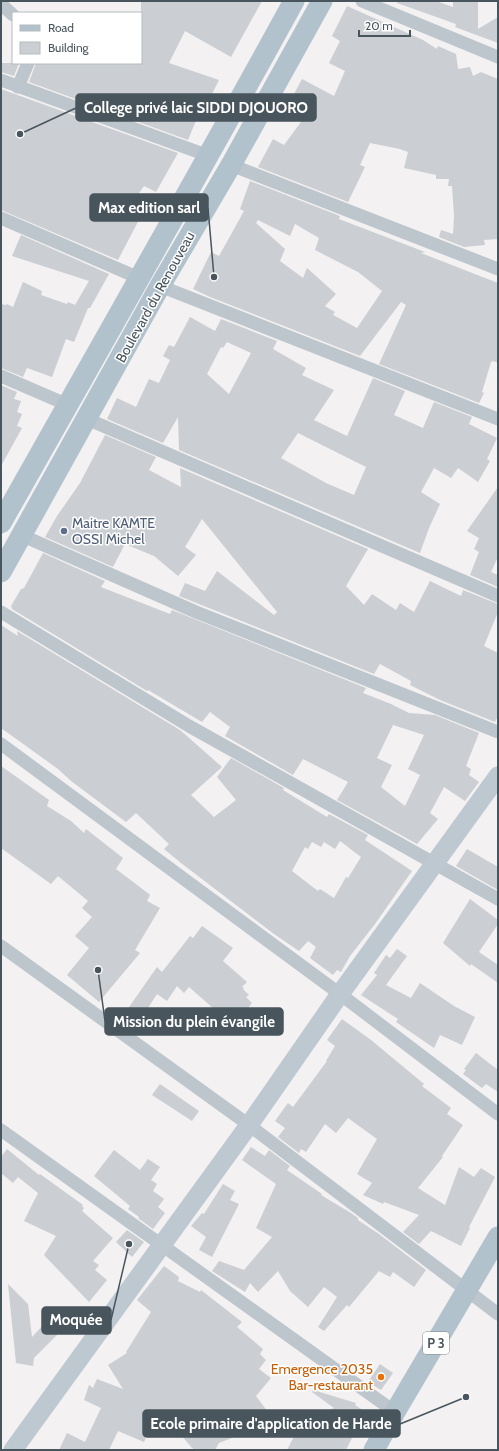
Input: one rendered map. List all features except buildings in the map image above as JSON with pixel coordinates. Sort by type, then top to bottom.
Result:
[{"type":"main road","name":"Boulevard du Renouveau","points":[[1,523],[209,156],[294,1]]},
{"type":"main road","name":"Boulevard du Renouveau","points":[[1,572],[160,286],[231,165],[322,1]]},
{"type":"main road","points":[[13,1450],[249,1125],[340,994],[498,776]]},
{"type":"main road","name":"P 3","points":[[374,1450],[498,1237]]},
{"type":"street","points":[[362,1],[498,57]]},
{"type":"street","points":[[1,4],[12,13]]},
{"type":"street","points":[[18,87],[28,64]]},
{"type":"street","points":[[1,80],[209,156]]},
{"type":"street","points":[[231,165],[498,269]]},
{"type":"street","points":[[1,218],[139,278]]},
{"type":"street","points":[[160,286],[498,419]]},
{"type":"street","points":[[1,376],[68,405]]},
{"type":"street","points":[[87,419],[498,596]]},
{"type":"street","points":[[21,535],[196,612],[498,732]]},
{"type":"street","points":[[1,612],[189,726],[498,899]]},
{"type":"street","points":[[1,744],[340,994],[498,1114]]},
{"type":"street","points":[[1,946],[249,1125],[498,1314]]},
{"type":"street","points":[[1,1130],[395,1412]]},
{"type":"place","name":"College privé laic SIDDI DJOUORO","points":[[20,134]]},
{"type":"place","name":"Max edition sarl","points":[[214,277]]},
{"type":"place","name":"Maitre KAMTE OSSI Michel","points":[[64,531]]},
{"type":"place","name":"Mission du plein évangile","points":[[98,970]]},
{"type":"place","name":"Moquée","points":[[129,1244]]},
{"type":"place","name":"Emergence 2035 Bar-restaurant","points":[[381,1377]]},
{"type":"place","name":"Ecole primaire d'application de Harde","points":[[466,1397]]}]
